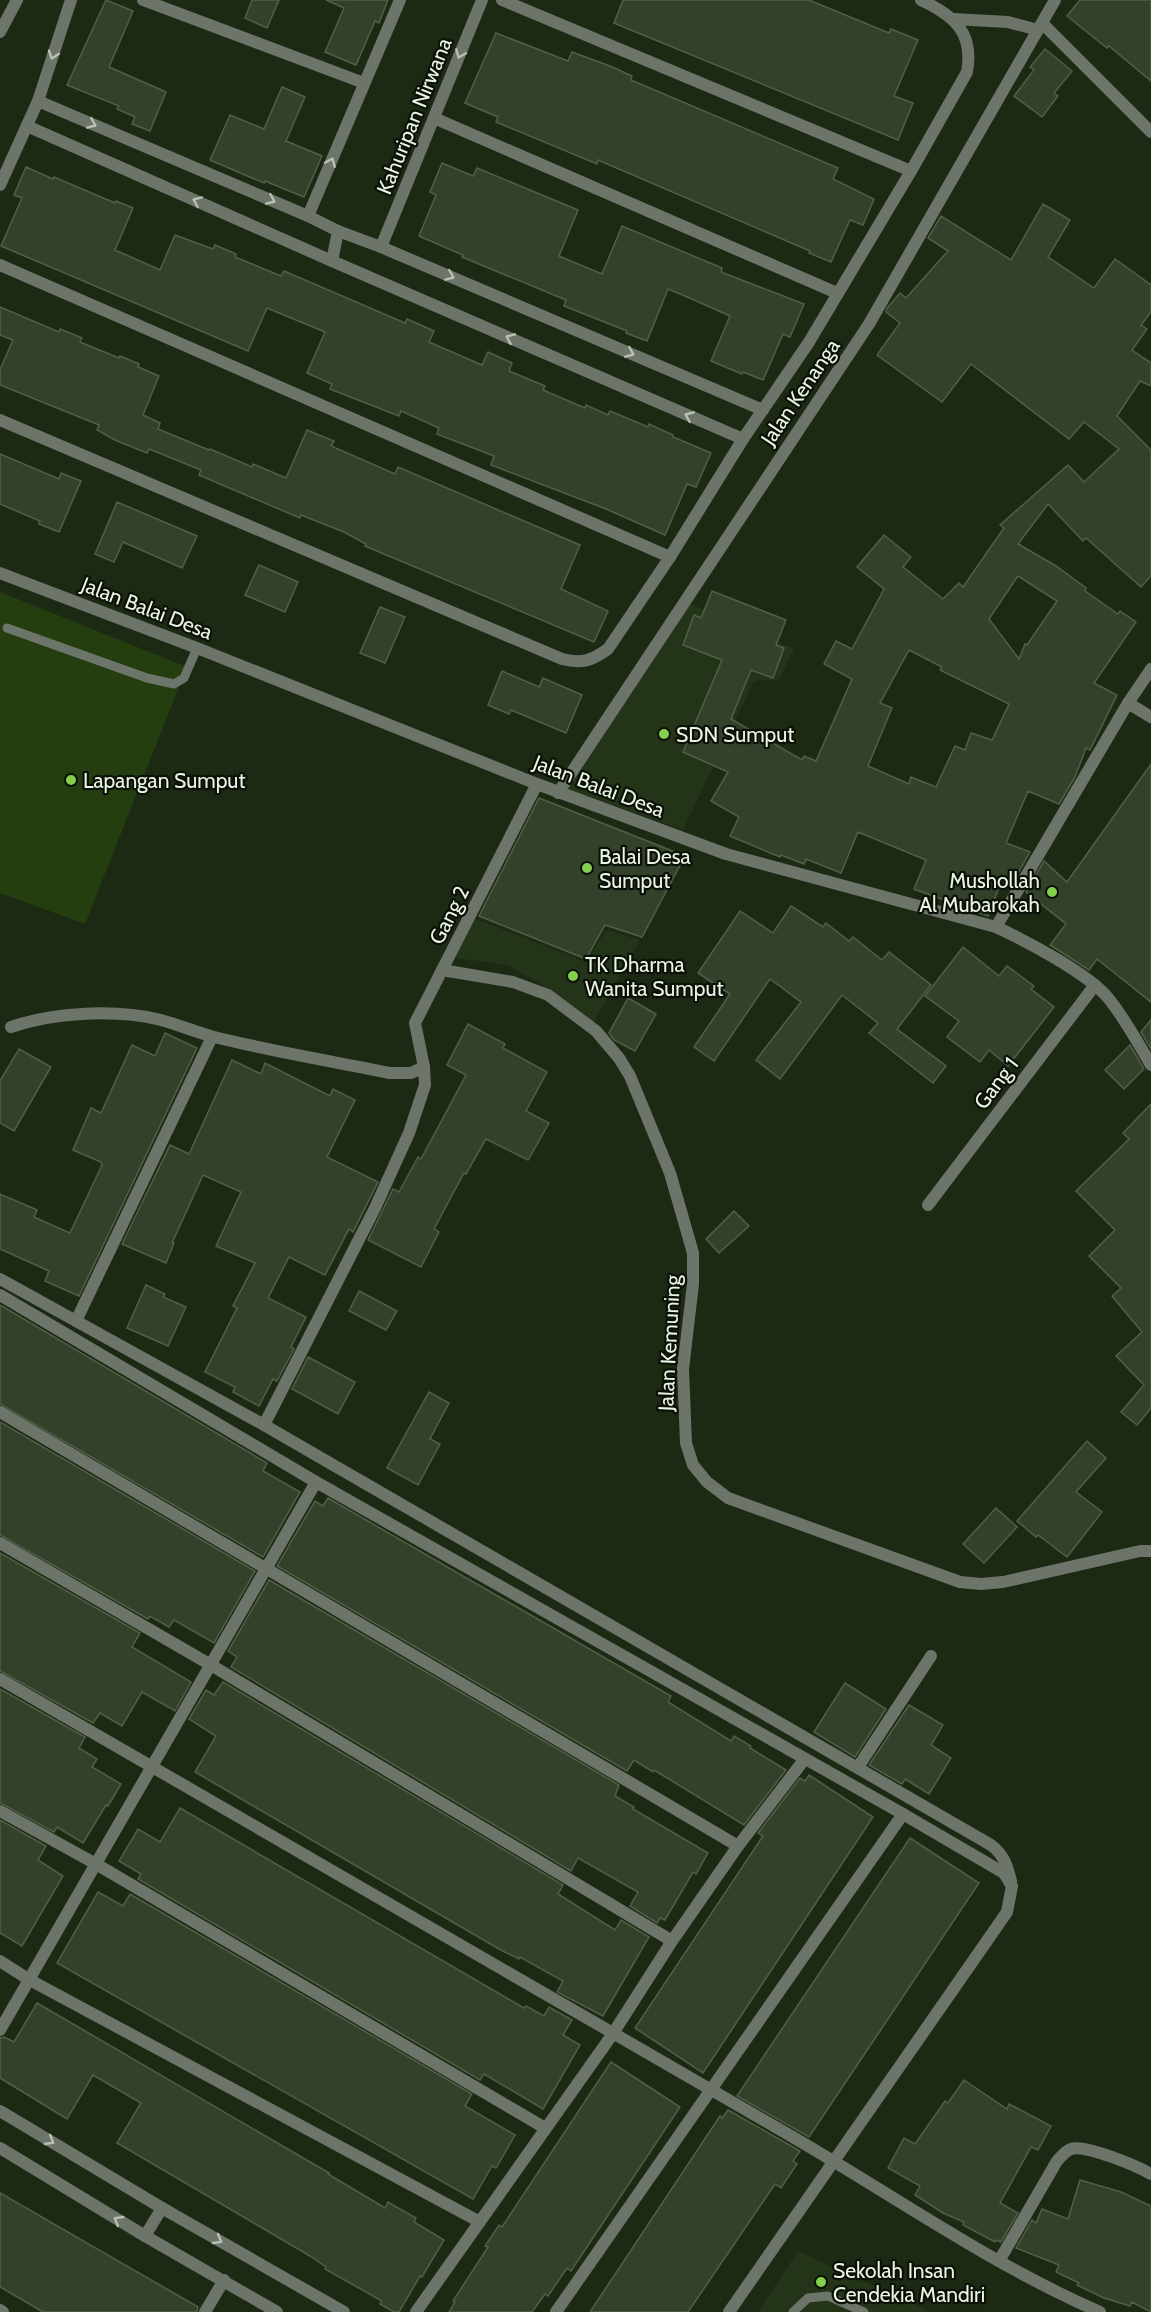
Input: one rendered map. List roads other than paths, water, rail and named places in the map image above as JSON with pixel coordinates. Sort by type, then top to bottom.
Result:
[{"type":"street","points":[[0,32],[17,0]]},
{"type":"street","points":[[0,184],[38,101],[72,0]]},
{"type":"street","points":[[142,0],[364,83]]},
{"type":"street","points":[[308,216],[400,0]]},
{"type":"street","name":"Kahuripan Nirwana","points":[[381,247],[482,0]]},
{"type":"street","points":[[502,0],[911,171]]},
{"type":"street","points":[[0,420],[551,654],[579,663],[593,660],[608,649],[670,557],[743,439],[809,342],[967,72],[970,56],[966,37],[953,19],[921,0]]},
{"type":"street","name":"Jalan Kenanga","points":[[558,792],[868,324],[1055,0]]},
{"type":"street","points":[[953,19],[1040,26],[1151,132]]},
{"type":"street","points":[[38,101],[308,216],[338,231],[381,247],[764,410]]},
{"type":"street","points":[[434,118],[837,293]]},
{"type":"street","points":[[27,126],[743,439]]},
{"type":"street","points":[[332,261],[338,231]]},
{"type":"street","points":[[0,265],[670,557]]},
{"type":"street","name":"Jalan Balai Desa","points":[[0,573],[197,648],[537,784],[726,854],[996,927],[1021,938],[1095,985],[1108,998],[1151,1065]]},
{"type":"street","points":[[996,927],[1128,703],[1151,669]]},
{"type":"street","points":[[1128,703],[1151,717]]},
{"type":"street","name":"Gang 2","points":[[264,1425],[375,1208],[409,1133],[425,1085],[416,1023],[537,784]]},
{"type":"street","name":"Jalan Kemuning","points":[[442,970],[513,982],[548,995],[596,1031],[619,1058],[630,1076],[670,1173],[693,1253],[693,1284],[684,1369],[686,1443],[693,1465],[707,1482],[728,1498],[960,1582],[981,1584],[1003,1582],[1140,1551],[1151,1551]]},
{"type":"street","name":"Gang 1","points":[[928,1205],[1095,985]]},
{"type":"street","points":[[11,1027],[31,1020],[106,1013],[131,1014],[212,1036],[389,1072],[411,1073],[424,1067]]},
{"type":"street","points":[[76,1321],[212,1036]]},
{"type":"street","points":[[0,1279],[264,1425],[858,1767],[1001,1853],[1007,1864],[1012,1886],[1007,1912],[729,2312]]},
{"type":"street","points":[[0,1295],[316,1482],[903,1814],[1004,1873],[1012,1886]]},
{"type":"street","points":[[0,1412],[738,1846]]},
{"type":"street","points":[[0,2030],[316,1482]]},
{"type":"street","points":[[0,1543],[211,1665],[672,1941]]},
{"type":"street","points":[[858,1767],[931,1656]]},
{"type":"street","points":[[0,1679],[612,2035],[833,2160],[1021,2274],[1100,2312]]},
{"type":"street","points":[[416,2312],[612,2035],[672,1941],[738,1846],[804,1760]]},
{"type":"street","points":[[0,1811],[96,1864],[545,2128]]},
{"type":"street","points":[[556,2312],[903,1814]]},
{"type":"street","points":[[0,1962],[480,2222]]},
{"type":"street","points":[[0,2111],[162,2208],[344,2312]]},
{"type":"street","points":[[0,2148],[278,2312]]},
{"type":"street","points":[[999,2261],[1057,2161],[1065,2152],[1073,2148],[1086,2148],[1151,2174]]},
{"type":"street","points":[[146,2236],[162,2208]]},
{"type":"street","points":[[205,2312],[224,2280]]},
{"type":"lane","points":[[7,628],[147,678],[174,684],[184,678],[197,648]]},
{"type":"lane","points":[[794,2312],[808,2298],[828,2296],[864,2312]]},
{"type":"place","name":"SDN Sumput","points":[[664,734]]},
{"type":"place","name":"Lapangan Sumput","points":[[71,780]]},
{"type":"place","name":"Balai Desa Sumput","points":[[587,868]]},
{"type":"place","name":"Mushollah Al Mubarokah","points":[[1052,892]]},
{"type":"place","name":"TK Dharma Wanita Sumput","points":[[573,976]]},
{"type":"place","name":"Sekolah Insan Cendekia Mandiri","points":[[821,2282]]}]
